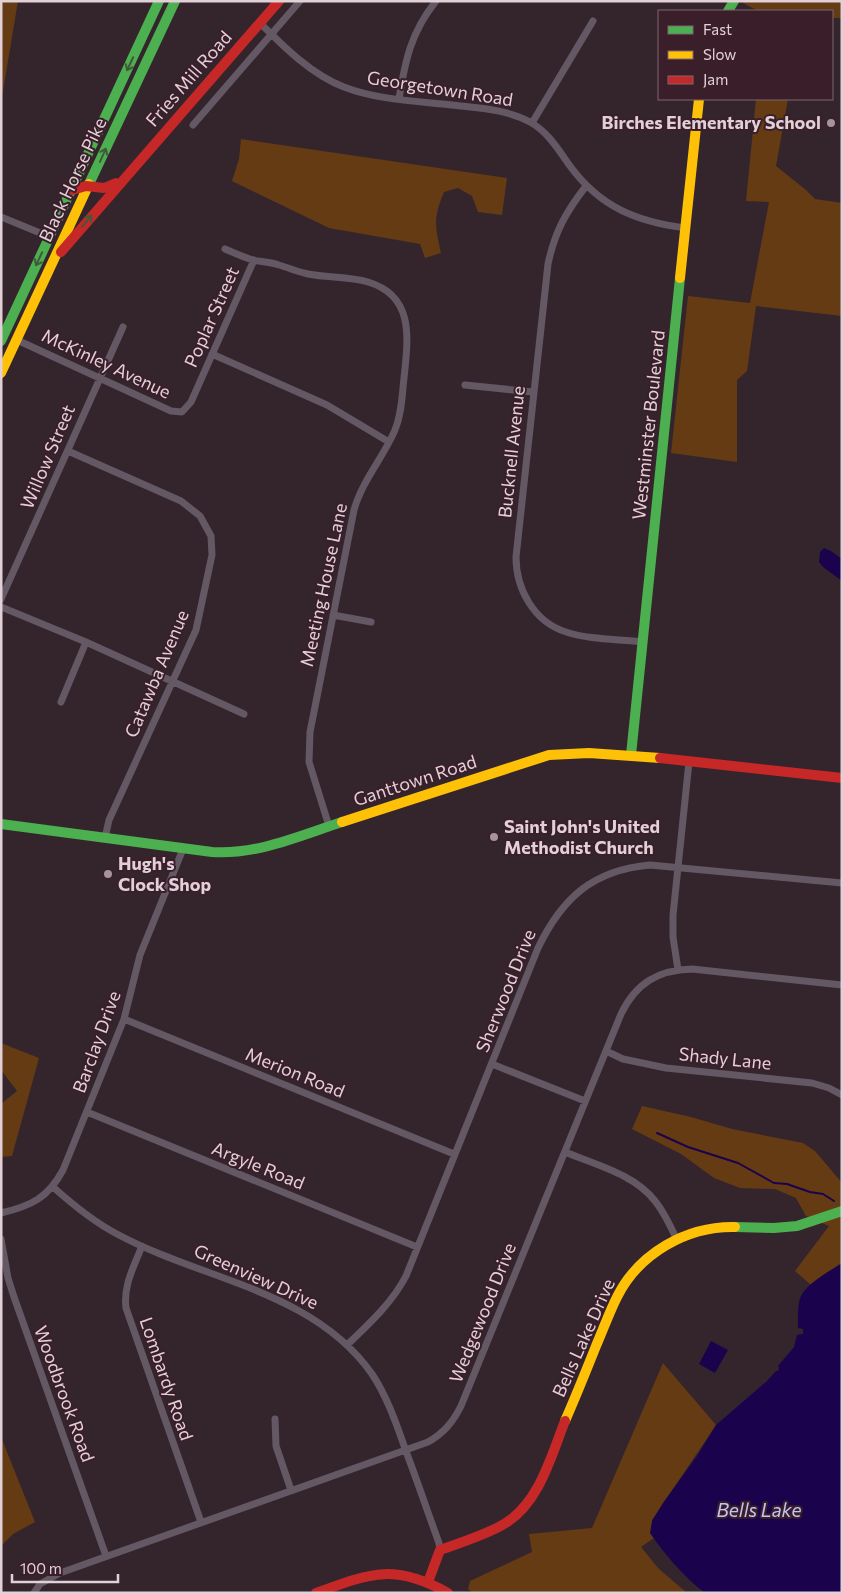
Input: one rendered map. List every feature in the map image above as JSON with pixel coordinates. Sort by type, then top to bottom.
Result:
[{"type":"main road","name":"Black Horse Pike","points":[[1,341],[159,1]]},
{"type":"main road","name":"Fries Mill Road","points":[[55,258],[279,1]]},
{"type":"main road","name":"Black Horse Pike","points":[[1,373],[172,4]]},
{"type":"main road","name":"Westminster Boulevard","points":[[631,755],[699,100]]},
{"type":"main road","name":"Fries Mill Road","points":[[72,190],[89,186],[100,189],[107,188],[123,178]]},
{"type":"main road","name":"Ganttown Road","points":[[1,824],[183,849],[230,853],[260,850],[548,755],[589,753],[631,755],[842,778]]},
{"type":"main road","name":"Bells Lake Drive","points":[[440,1550],[502,1526],[516,1517],[528,1504],[535,1494],[617,1296],[642,1262],[676,1238],[695,1231],[714,1228],[794,1227],[842,1211]]},
{"type":"main road","points":[[428,1582],[440,1550]]},
{"type":"main road","points":[[316,1593],[377,1574],[401,1573],[428,1582],[448,1593]]},
{"type":"street","name":"Fries Mill Road","points":[[193,125],[300,1]]},
{"type":"street","points":[[400,99],[409,48],[417,30],[436,1]]},
{"type":"street","points":[[532,123],[593,21]]},
{"type":"street","name":"Georgetown Road","points":[[260,23],[309,67],[336,84],[364,93],[400,99],[499,111],[532,123],[553,141],[586,186],[605,202],[629,215],[657,224],[686,228]]},
{"type":"street","name":"Bucknell Avenue","points":[[586,186],[562,219],[551,248],[548,264],[516,557],[517,571],[521,587],[529,602],[539,616],[558,629],[582,635],[643,642]]},
{"type":"street","points":[[1,217],[50,237]]},
{"type":"street","name":"Meeting House Lane","points":[[225,249],[254,260],[280,265],[308,274],[368,282],[386,291],[396,301],[405,317],[408,336],[400,414],[396,428],[364,485],[356,504],[311,725],[308,753],[311,772],[329,826]]},
{"type":"street","name":"Poplar Street","points":[[182,412],[188,406],[254,260]]},
{"type":"street","name":"Willow Street","points":[[1,599],[123,327]]},
{"type":"street","name":"McKinley Avenue","points":[[17,340],[171,411],[182,412]]},
{"type":"street","points":[[212,354],[327,405],[389,442]]},
{"type":"street","points":[[465,385],[533,392]]},
{"type":"street","name":"Catawba Avenue","points":[[68,451],[181,501],[200,516],[208,527],[211,536],[212,555],[199,620],[109,820],[105,838]]},
{"type":"street","points":[[1,607],[86,642],[244,714]]},
{"type":"street","points":[[333,615],[371,622]]},
{"type":"street","points":[[61,702],[86,642]]},
{"type":"street","points":[[678,970],[673,929],[689,762]]},
{"type":"street","name":"Barclay Drive","points":[[1,1213],[37,1200],[53,1187],[63,1170],[124,1019],[140,955],[183,849]]},
{"type":"street","name":"Sherwood Drive","points":[[347,1345],[383,1309],[406,1276],[544,936],[553,918],[568,902],[594,882],[622,870],[650,865],[679,866],[842,884]]},
{"type":"street","name":"Wedgewood Drive","points":[[34,1593],[40,1584],[54,1576],[406,1450],[436,1437],[448,1427],[457,1414],[622,1014],[634,993],[653,978],[678,970],[700,970],[842,985]]},
{"type":"street","name":"Merion Road","points":[[124,1019],[454,1154]]},
{"type":"street","name":"Shady Lane","points":[[606,1051],[623,1059],[666,1068],[812,1083],[829,1088],[842,1095]]},
{"type":"street","points":[[492,1064],[585,1101]]},
{"type":"street","name":"Argyle Road","points":[[87,1112],[417,1248]]},
{"type":"street","points":[[565,1152],[623,1176],[638,1185],[659,1206],[676,1238]]},
{"type":"street","name":"Greenview Drive","points":[[53,1187],[108,1229],[142,1246],[290,1306],[316,1320],[347,1345],[364,1364],[393,1413],[440,1550]]},
{"type":"street","name":"Woodbrook Road","points":[[1,1239],[8,1278],[14,1297],[106,1556]]},
{"type":"street","name":"Lombardy Road","points":[[142,1246],[127,1285],[125,1293],[126,1308],[201,1522]]},
{"type":"street","points":[[275,1419],[276,1446],[291,1490]]},
{"type":"shaded area","points":[[1,1],[18,1],[1,103]]},
{"type":"shaded area","points":[[745,1],[842,1],[842,18],[833,18],[833,10],[756,10],[743,3]]},
{"type":"shaded area","points":[[756,100],[788,100],[776,166],[815,199],[842,203],[842,316],[756,306],[747,371],[737,380],[737,462],[671,453],[688,296],[750,303],[769,202],[746,201]]},
{"type":"shaded area","points":[[241,139],[507,178],[502,215],[478,212],[472,196],[458,188],[444,192],[436,222],[441,253],[425,258],[420,244],[329,228],[232,181],[239,159]]},
{"type":"shaded area","points":[[1,1043],[39,1058],[12,1156],[1,1157],[1,1104],[17,1091],[1,1070]]},
{"type":"shaded area","points":[[642,1106],[732,1129],[803,1143],[815,1151],[842,1183],[842,1263],[811,1285],[795,1271],[829,1226],[806,1216],[796,1198],[775,1189],[740,1188],[714,1178],[681,1154],[632,1129]]},
{"type":"shaded area","points":[[663,1363],[716,1425],[652,1520],[654,1538],[641,1547],[658,1568],[687,1593],[473,1593],[468,1589],[470,1581],[532,1552],[529,1534],[592,1528]]},
{"type":"shaded area","points":[[1,1437],[35,1522],[13,1534],[1,1546]]},
{"type":"water","points":[[824,548],[842,559],[842,581],[819,562],[820,552]]},
{"type":"water","name":"Bells Lake","points":[[842,1263],[842,1593],[705,1593],[682,1573],[650,1533],[652,1521],[716,1425],[778,1371],[778,1366],[794,1347],[797,1335],[803,1334],[803,1329],[798,1328],[798,1307],[804,1291],[808,1286]]},
{"type":"water","points":[[711,1341],[728,1350],[715,1373],[699,1364]]},
{"type":"waterway","points":[[657,1133],[688,1147],[738,1163],[774,1183],[787,1184],[810,1192],[823,1194],[834,1201]]},
{"type":"waterway","points":[[584,1593],[596,1593]]},
{"type":"traffic: fast","points":[[1,341],[159,1]]},
{"type":"traffic: fast","points":[[89,184],[175,1]]},
{"type":"traffic: fast","points":[[729,10],[734,1]]},
{"type":"traffic: fast","points":[[631,755],[680,278]]},
{"type":"traffic: fast","points":[[1,824],[212,852],[229,852],[262,848],[342,822]]},
{"type":"traffic: fast","points":[[735,1227],[774,1228],[797,1226],[842,1211]]},
{"type":"traffic: slow","points":[[680,278],[699,100]]},
{"type":"traffic: slow","points":[[1,373],[89,184]]},
{"type":"traffic: slow","points":[[342,822],[549,755],[589,753],[660,758]]},
{"type":"traffic: slow","points":[[565,1421],[614,1303],[626,1281],[638,1267],[651,1255],[682,1237],[699,1231],[735,1227]]},
{"type":"traffic: jam","points":[[61,252],[279,1]]},
{"type":"traffic: jam","points":[[72,190],[86,186],[104,188],[116,183]]},
{"type":"traffic: jam","points":[[660,758],[842,778]]},
{"type":"traffic: jam","points":[[428,1582],[440,1550],[504,1524],[526,1504],[535,1492],[549,1464],[565,1421]]},
{"type":"traffic: jam","points":[[316,1593],[352,1580],[382,1574],[412,1578],[448,1593]]},
{"type":"place","name":"Birches Elementary School","points":[[831,123]]},
{"type":"place","name":"Saint John's United Methodist Church","points":[[494,837]]},
{"type":"place","name":"Hugh's Clock Shop","points":[[108,874]]}]
